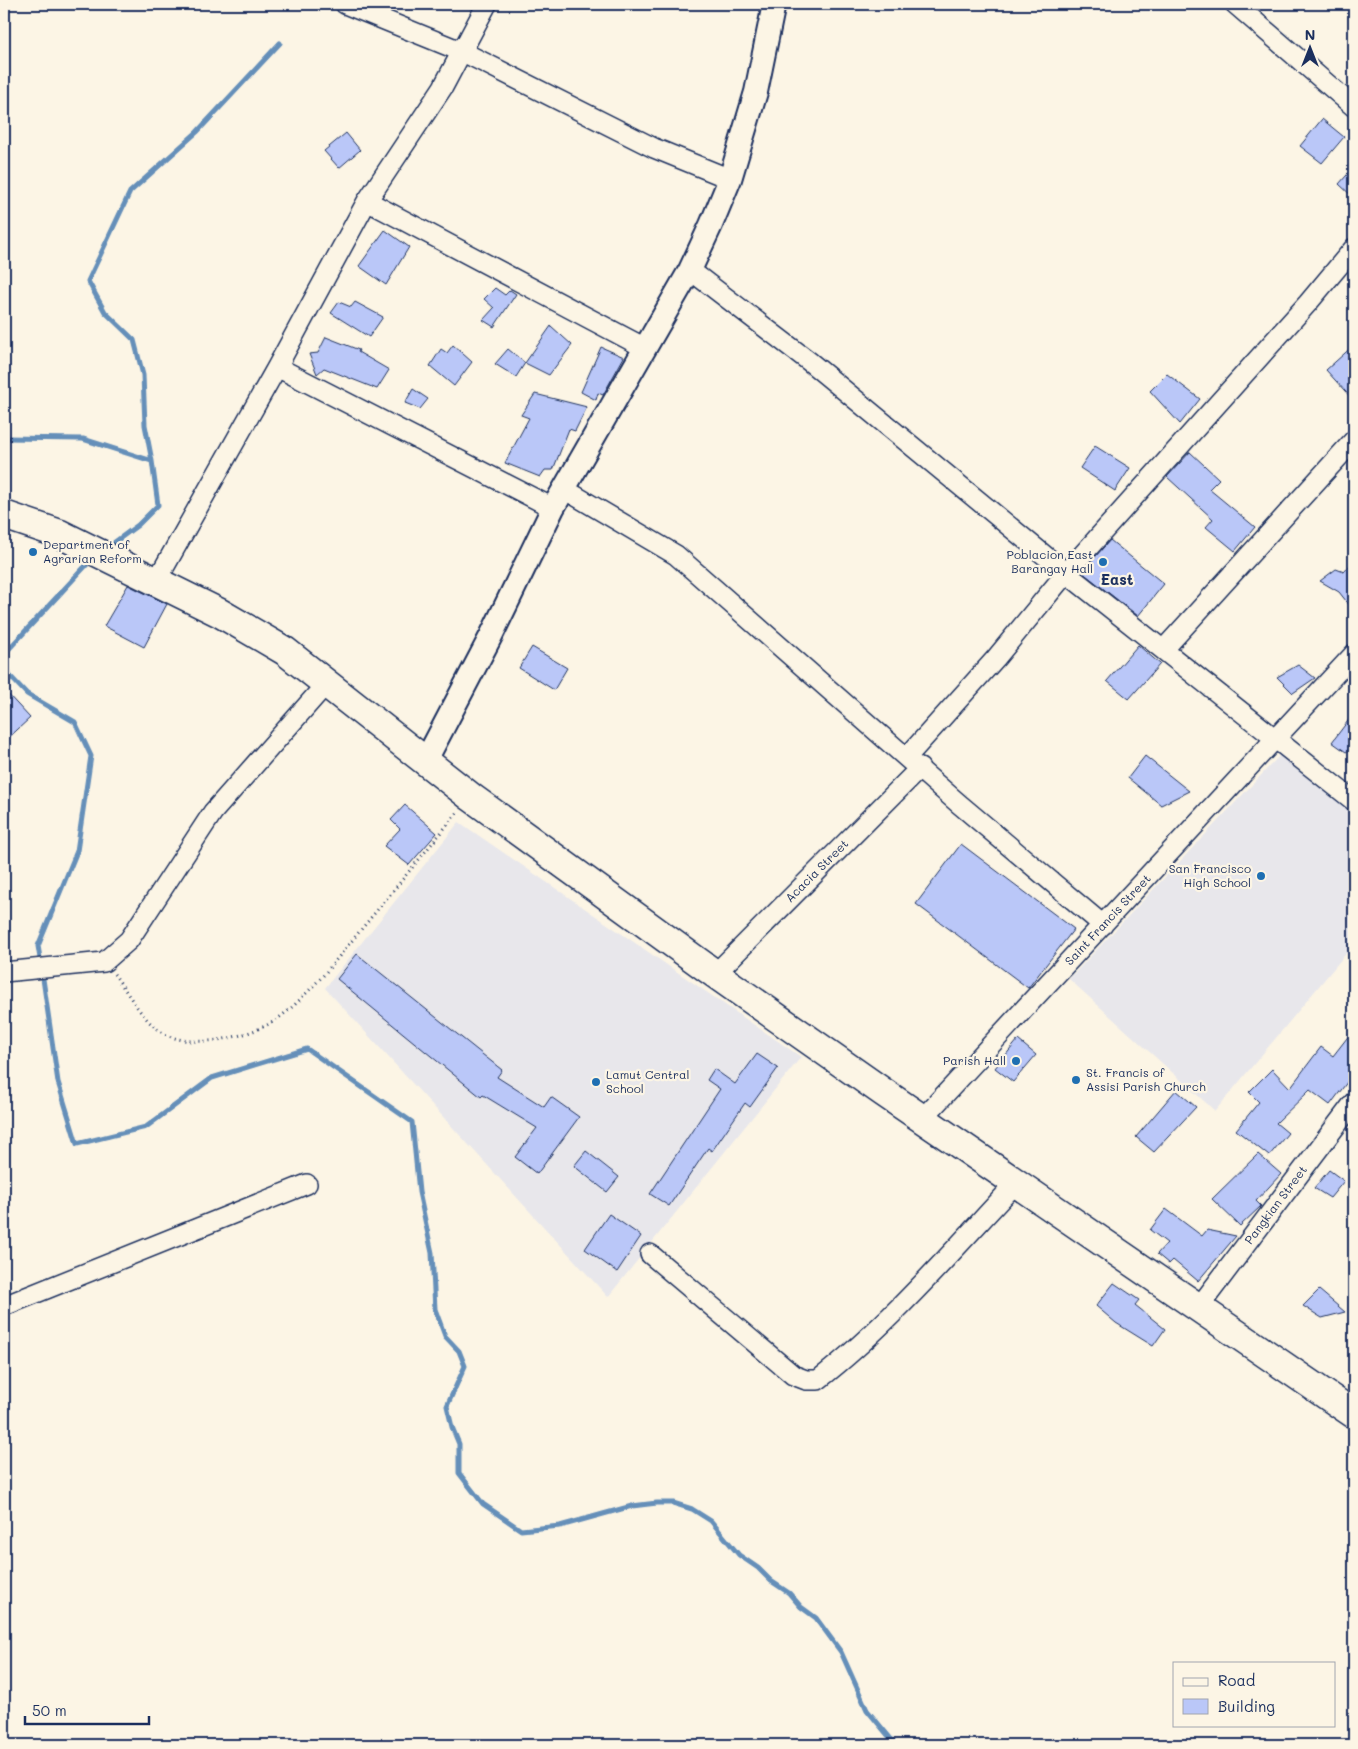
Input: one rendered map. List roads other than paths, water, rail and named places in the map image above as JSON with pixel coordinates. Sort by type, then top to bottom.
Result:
[{"type":"main road","points":[[4,514],[30,522],[72,540],[220,613],[285,651],[471,797],[715,974],[922,1119],[1017,1182],[1354,1414]]},
{"type":"street","points":[[345,4],[463,52],[654,148],[730,179]]},
{"type":"street","points":[[150,579],[277,367],[367,201],[443,87],[487,4]]},
{"type":"street","points":[[426,760],[492,636],[558,498],[690,270],[730,179],[756,92],[774,4]]},
{"type":"street","points":[[1235,4],[1354,107]]},
{"type":"street","points":[[367,201],[645,348]]},
{"type":"street","name":"Acacia Street","points":[[715,974],[914,762],[1066,573],[1308,303],[1354,248]]},
{"type":"street","points":[[690,270],[810,362],[1066,573],[1164,649],[1354,802]]},
{"type":"street","points":[[277,367],[676,555],[1103,925]]},
{"type":"street","points":[[1164,649],[1354,440]]},
{"type":"street","name":"Saint Francis Street","points":[[922,1119],[1354,654]]},
{"type":"street","points":[[4,972],[104,962],[128,940],[213,812],[326,684]]},
{"type":"street","name":"Pangkian Street","points":[[1199,1307],[1354,1102]]},
{"type":"street","points":[[650,1254],[793,1374],[806,1380],[818,1380],[837,1366],[909,1297],[1017,1182]]},
{"type":"street","points":[[4,1306],[307,1184]]},
{"type":"waterway","points":[[152,461],[145,425],[143,375],[134,340],[105,312],[88,281],[130,192],[197,132],[280,43]]},
{"type":"waterway","points":[[4,438],[83,439],[152,461],[158,505],[138,525],[108,547]]},
{"type":"waterway","points":[[41,964],[38,946],[77,851],[91,756],[75,722],[27,694],[9,675],[7,651],[91,560]]},
{"type":"waterway","points":[[42,972],[58,1082],[77,1144],[146,1127],[212,1078],[307,1049],[412,1122],[419,1192],[432,1253],[435,1309],[445,1336],[459,1351],[465,1366],[447,1406],[452,1427],[459,1444],[459,1473],[483,1504],[521,1530],[560,1526],[632,1506],[673,1503],[692,1509],[711,1521],[739,1555],[789,1593],[801,1607],[816,1618],[841,1652],[867,1710],[896,1745]]},
{"type":"place","name":"Department of Agrarian Reform","points":[[33,552]]},
{"type":"place","name":"Poblacion East Barangay Hall","points":[[1103,562]]},
{"type":"place","name":"San Francisco High School","points":[[1261,876]]},
{"type":"place","name":"Parish Hall","points":[[1016,1061]]},
{"type":"place","name":"St. Francis of Assisi Parish Church","points":[[1076,1080]]},
{"type":"place","name":"Lamut Central School","points":[[596,1082]]},
{"type":"district","name":"East","points":[[1117,580]]}]
